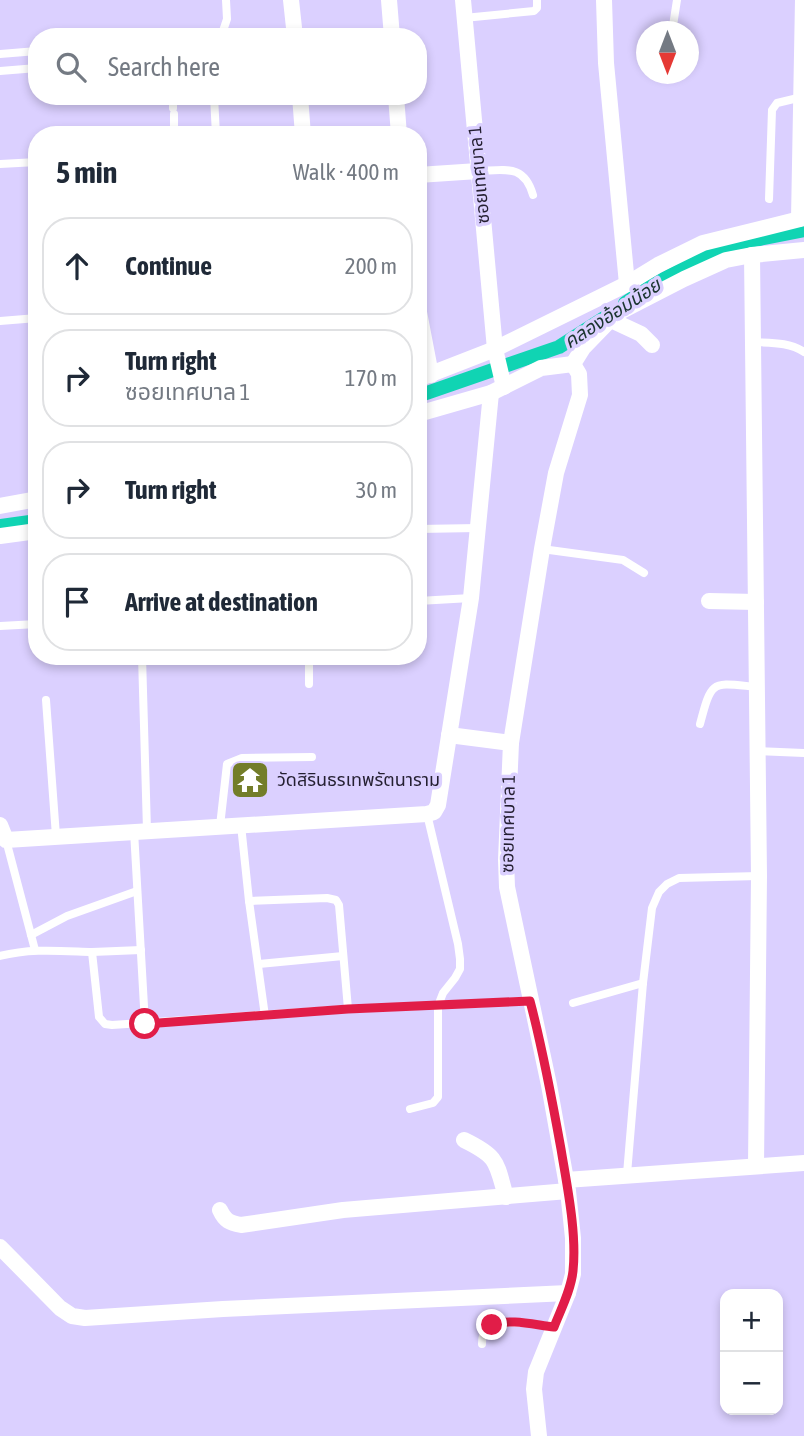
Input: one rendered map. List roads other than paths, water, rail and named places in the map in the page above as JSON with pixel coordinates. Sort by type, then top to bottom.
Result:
[{"type":"street","points":[[292,0],[294,28]]},
{"type":"street","points":[[389,0],[391,28]]},
{"type":"street","name":"ซอยเทศบาล 1","points":[[463,0],[499,385]]},
{"type":"street","points":[[604,0],[627,284]]},
{"type":"street","points":[[427,376],[496,354],[703,243],[802,218],[803,0]]},
{"type":"street","points":[[301,105],[302,126]]},
{"type":"street","points":[[397,105],[398,126]]},
{"type":"street","points":[[427,175],[478,171]]},
{"type":"street","points":[[427,411],[541,368],[573,364],[583,348],[616,314],[726,260],[804,250]]},
{"type":"street","points":[[752,255],[759,876],[756,1166]]},
{"type":"street","points":[[611,320],[641,334],[652,345]]},
{"type":"street","name":"ซอยเทศบาล 1","points":[[539,1436],[534,1389],[536,1372],[568,1293],[574,1259],[567,1185],[547,1073],[507,887],[506,860],[511,743],[556,473],[580,395],[579,374],[573,364]]},
{"type":"street","points":[[3,833],[56,836],[434,812],[438,805],[471,598],[478,528],[499,385]]},
{"type":"street","points":[[0,506],[28,501]]},
{"type":"street","points":[[0,536],[28,532]]},
{"type":"street","points":[[709,601],[757,602]]},
{"type":"street","points":[[449,735],[511,743]]},
{"type":"street","points":[[464,1140],[491,1156],[506,1197]]},
{"type":"street","points":[[220,1210],[230,1223],[241,1225],[343,1210],[506,1197],[627,1174],[804,1163]]},
{"type":"street","points":[[0,1247],[61,1308],[72,1316],[85,1318],[568,1293]]},
{"type":"lane","points":[[224,28],[227,19],[226,0]]},
{"type":"lane","points":[[464,18],[534,11],[537,8],[537,0]]},
{"type":"lane","points":[[674,21],[677,0]]},
{"type":"lane","points":[[0,54],[28,52]]},
{"type":"lane","points":[[0,71],[28,69]]},
{"type":"lane","points":[[769,199],[772,110],[777,103],[802,97]]},
{"type":"lane","points":[[174,105],[174,126]]},
{"type":"lane","points":[[214,105],[216,126]]},
{"type":"lane","points":[[0,164],[28,162]]},
{"type":"lane","points":[[478,171],[510,170],[522,174],[529,181],[533,195]]},
{"type":"lane","points":[[0,321],[28,319]]},
{"type":"lane","points":[[753,342],[779,343],[804,352]]},
{"type":"lane","points":[[427,529],[478,528]]},
{"type":"lane","points":[[542,549],[623,560],[643,573]]},
{"type":"lane","points":[[427,600],[471,598]]},
{"type":"lane","points":[[0,626],[28,624]]},
{"type":"lane","points":[[142,665],[137,891],[145,1024]]},
{"type":"lane","points":[[309,665],[309,684]]},
{"type":"lane","points":[[700,724],[708,695],[715,686],[723,684],[758,687]]},
{"type":"lane","points":[[46,700],[56,836]]},
{"type":"lane","points":[[758,751],[804,753]]},
{"type":"lane","points":[[219,827],[227,764],[242,758],[312,757]]},
{"type":"lane","points":[[410,1109],[433,1103],[438,1097],[438,1006],[443,993],[460,969],[427,814]]},
{"type":"lane","points":[[242,825],[249,901],[265,1016]]},
{"type":"lane","points":[[3,833],[35,950]]},
{"type":"lane","points":[[627,1174],[643,983],[652,908],[659,891],[679,878],[759,876]]},
{"type":"lane","points":[[31,936],[67,916],[137,891]]},
{"type":"lane","points":[[249,901],[327,898],[336,900],[339,905],[348,1009]]},
{"type":"lane","points":[[0,956],[35,950],[141,950]]},
{"type":"lane","points":[[92,952],[97,1012],[101,1021],[112,1025],[348,1009],[530,1001]]},
{"type":"lane","points":[[259,964],[343,956]]},
{"type":"lane","points":[[573,1003],[643,983]]},
{"type":"lane","points":[[482,1343],[486,1329],[498,1322],[554,1327]]},
{"type":"waterway","name":"คลองอ้อมน้อย","points":[[625,303],[724,246],[804,230]]},
{"type":"waterway","name":"คลองอ้อมน้อย","points":[[427,393],[559,347],[609,315]]},
{"type":"waterway","name":"คลองอ้อมน้อย","points":[[0,526],[28,522]]},
{"type":"place","name":"วัดสิรินธรเทพรัตนาราม","points":[[250,780]]}]
